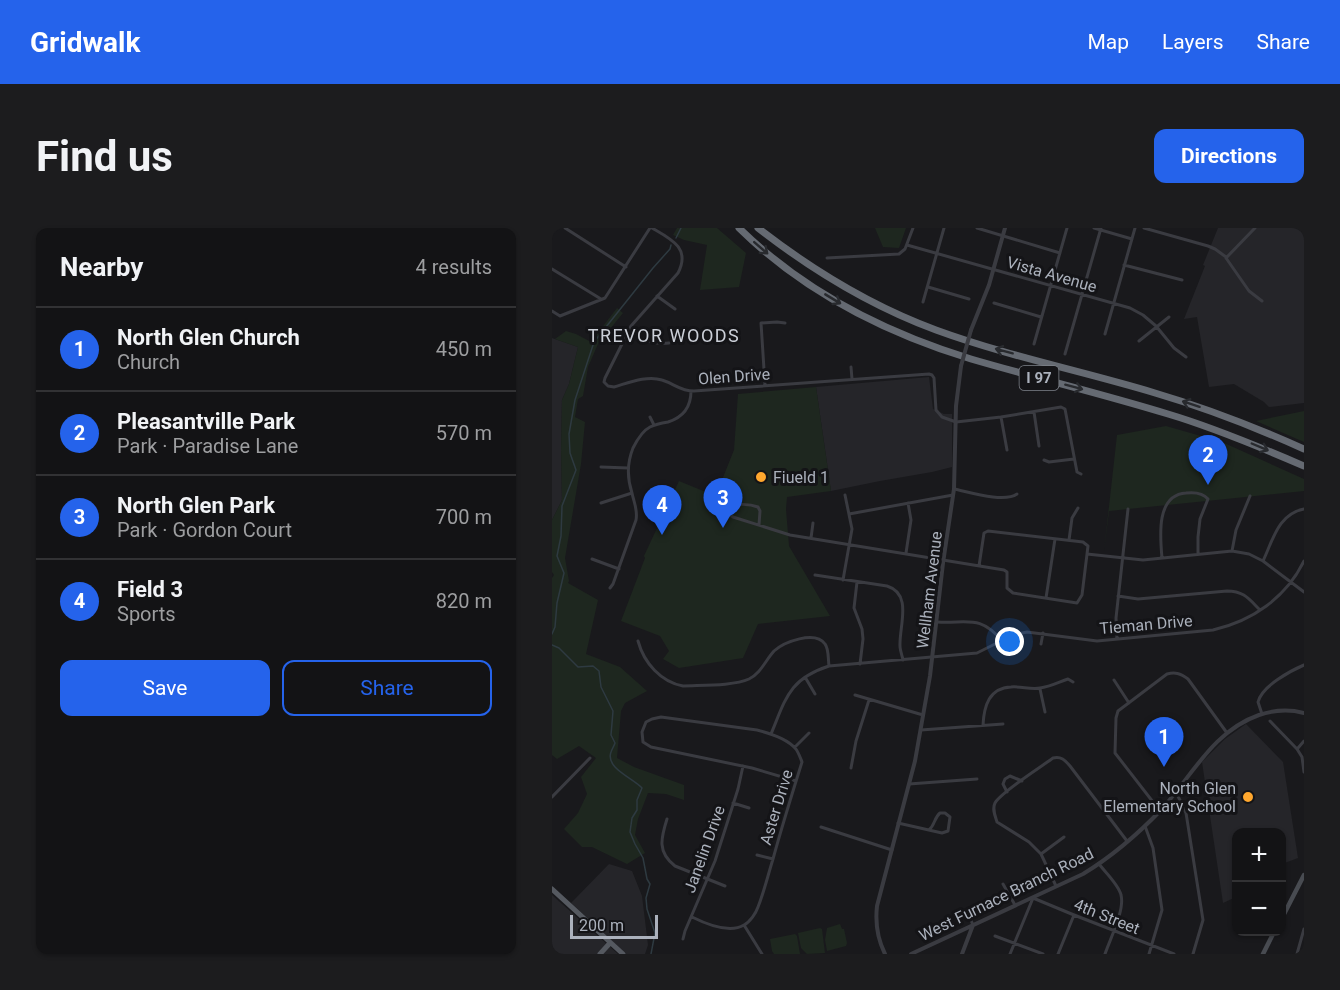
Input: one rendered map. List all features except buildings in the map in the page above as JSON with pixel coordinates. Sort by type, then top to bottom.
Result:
[{"type":"highway","name":"I 97","points":[[740,228],[798,277],[852,309],[906,335],[971,359],[1192,421],[1304,466]]},
{"type":"highway","name":"I 97","points":[[758,228],[843,286],[924,325],[976,343],[1197,406],[1243,422],[1304,449]]},
{"type":"main road","points":[[1286,909],[1304,875]]},
{"type":"main road","points":[[552,889],[622,954]]},
{"type":"main road","points":[[1263,954],[1272,936]]},
{"type":"main road","points":[[600,954],[610,943]]},
{"type":"street","points":[[565,228],[626,267]]},
{"type":"street","name":"Olen Drive","points":[[642,228],[650,229],[676,243],[681,250],[682,263],[678,273],[628,332],[605,378],[606,385],[614,387],[654,378],[666,381],[682,390],[691,391],[930,374],[934,378],[937,412],[942,417],[956,422]]},
{"type":"street","points":[[827,258],[903,253],[913,228]]},
{"type":"street","points":[[923,302],[944,228]]},
{"type":"street","points":[[977,228],[1060,253]]},
{"type":"street","name":"Wellham Avenue","points":[[885,954],[878,937],[877,906],[909,784],[933,657],[954,492],[957,394],[961,366],[971,330],[994,269],[1005,228]]},
{"type":"street","points":[[1034,344],[1067,228]]},
{"type":"street","points":[[1094,228],[1131,239]]},
{"type":"street","points":[[1105,334],[1135,228]]},
{"type":"street","points":[[1144,228],[1215,249],[1226,258],[1249,291],[1262,301]]},
{"type":"street","points":[[1226,258],[1255,228]]},
{"type":"street","points":[[552,311],[560,316],[607,296],[650,229]]},
{"type":"street","points":[[1065,354],[1100,229]]},
{"type":"street","name":"Vista Avenue","points":[[907,245],[1130,308],[1156,326],[1174,348],[1186,357]]},
{"type":"street","points":[[1124,265],[1182,280]]},
{"type":"street","points":[[552,268],[602,300]]},
{"type":"street","points":[[928,287],[969,298]]},
{"type":"street","points":[[657,296],[675,309]]},
{"type":"street","points":[[994,303],[1041,317]]},
{"type":"street","points":[[1139,341],[1169,317]]},
{"type":"street","points":[[765,385],[761,323],[785,323]]},
{"type":"street","points":[[628,332],[648,342],[669,343]]},
{"type":"street","points":[[851,367],[852,379]]},
{"type":"street","points":[[610,588],[636,520],[637,510],[628,479],[632,453],[645,430],[680,416],[690,403],[691,391]]},
{"type":"street","points":[[956,422],[1034,412],[1061,406],[1065,409],[1077,472],[1081,474]]},
{"type":"street","points":[[1034,412],[1039,446]]},
{"type":"street","points":[[650,417],[654,425]]},
{"type":"street","points":[[1001,417],[1007,450]]},
{"type":"street","points":[[1044,460],[1049,462],[1074,459]]},
{"type":"street","points":[[601,467],[628,468]]},
{"type":"street","points":[[849,514],[954,492],[1013,497],[1017,494]]},
{"type":"street","points":[[601,503],[632,493]]},
{"type":"street","points":[[1162,558],[1161,539],[1165,505],[1174,495],[1183,493],[1205,495],[1208,499],[1200,519],[1198,554]]},
{"type":"street","points":[[843,579],[852,529],[845,495]]},
{"type":"street","points":[[1232,551],[1236,530],[1250,496]]},
{"type":"street","points":[[906,553],[911,520],[908,502]]},
{"type":"street","points":[[759,525],[758,507],[736,504],[728,507],[729,514],[733,517],[790,535],[906,553],[944,560],[979,566],[1004,570],[1007,572],[1007,588],[1013,593],[1077,603],[1082,596],[1088,546],[1086,543],[1069,540],[985,532],[979,566]]},
{"type":"street","points":[[1069,540],[1072,518],[1078,508]]},
{"type":"street","points":[[1117,639],[1116,618],[1128,509]]},
{"type":"street","points":[[1263,561],[1280,523],[1292,513],[1304,509]]},
{"type":"street","points":[[811,538],[813,523]]},
{"type":"street","points":[[1046,598],[1055,539]]},
{"type":"street","points":[[1087,554],[1143,560],[1232,551],[1249,554],[1263,561],[1304,592]]},
{"type":"street","points":[[592,559],[619,569]]},
{"type":"street","name":"Tieman Drive","points":[[804,677],[830,666],[977,652],[1013,635],[1027,632],[1097,641],[1216,629],[1238,623],[1275,599],[1291,583],[1304,561]]},
{"type":"street","points":[[815,575],[892,588],[901,598],[903,606],[900,648],[903,660]]},
{"type":"street","points":[[857,582],[854,608],[855,616],[862,629],[860,664]]},
{"type":"street","points":[[1118,596],[1138,599],[1236,591],[1245,595],[1260,610]]},
{"type":"street","points":[[936,622],[980,623],[1003,641]]},
{"type":"street","points":[[1041,644],[1043,633]]},
{"type":"street","points":[[638,641],[641,651],[652,668],[668,681],[683,686],[746,680],[755,675],[772,653],[783,644],[808,638],[823,641],[827,647],[830,666]]},
{"type":"street","points":[[1262,714],[1258,702],[1263,691],[1304,665]]},
{"type":"street","points":[[1160,811],[1115,753],[1114,738],[1118,711],[1167,674],[1174,672],[1188,679],[1227,733]]},
{"type":"street","points":[[771,734],[786,698],[792,688],[804,677],[815,694]]},
{"type":"street","points":[[982,725],[986,703],[993,694],[1009,687],[1040,688],[1068,679],[1073,682]]},
{"type":"street","points":[[1114,680],[1129,703]]},
{"type":"street","points":[[1040,688],[1045,712]]},
{"type":"street","points":[[855,695],[923,716]]},
{"type":"street","points":[[851,768],[856,741],[870,699]]},
{"type":"street","name":"West Furnace Branch Road","points":[[913,954],[1083,874],[1099,864],[1145,826],[1176,792],[1204,755],[1227,733],[1244,722],[1262,714],[1281,710],[1304,713]]},
{"type":"street","name":"Aster Drive","points":[[743,766],[651,747],[643,742],[642,732],[646,722],[652,718],[661,717],[744,728],[771,734],[795,747],[802,762],[758,909],[744,925]]},
{"type":"street","points":[[1270,722],[1298,748],[1304,772]]},
{"type":"street","points":[[921,730],[1003,724]]},
{"type":"street","points":[[795,747],[809,733]]},
{"type":"street","points":[[1298,748],[1304,741]]},
{"type":"street","points":[[552,797],[590,758]]},
{"type":"street","points":[[1022,781],[1010,776],[1003,784],[1007,792],[1022,781],[1053,758],[1061,758],[1070,766],[1127,841]]},
{"type":"street","points":[[743,766],[796,781]]},
{"type":"street","name":"Janelin Drive","points":[[683,939],[716,861],[743,766]]},
{"type":"street","points":[[909,784],[977,779]]},
{"type":"street","name":"4th Street","points":[[1007,792],[995,804],[994,816],[997,822],[1029,842],[1041,854],[1056,886]]},
{"type":"street","points":[[1176,792],[1186,813],[1203,920],[1193,954]]},
{"type":"street","points":[[733,803],[749,808]]},
{"type":"street","points":[[898,823],[942,833],[949,828],[950,817],[945,813],[940,813],[930,830]]},
{"type":"street","points":[[667,819],[662,836],[662,848],[669,861],[675,866],[724,886]]},
{"type":"street","points":[[1145,826],[1153,848],[1162,910],[1149,954]]},
{"type":"street","points":[[821,827],[892,850]]},
{"type":"street","points":[[1041,854],[1064,837]]},
{"type":"street","points":[[757,855],[772,860]]},
{"type":"street","points":[[1099,864],[1122,896],[1120,912],[1105,954]]},
{"type":"street","points":[[1003,884],[1014,905]]},
{"type":"street","points":[[1010,954],[1033,898]]},
{"type":"street","name":"4th Street","points":[[1033,898],[1174,954]]},
{"type":"street","points":[[962,954],[973,925],[967,911]]},
{"type":"street","points":[[1058,954],[1074,915]]},
{"type":"street","points":[[692,917],[714,927],[734,928],[744,925],[762,954]]},
{"type":"street","points":[[1297,954],[1304,928]]},
{"type":"street","points":[[995,936],[1043,954]]},
{"type":"shaded area","points":[[677,228],[717,228],[746,253],[739,287],[700,290],[707,245],[673,235]]},
{"type":"shaded area","points":[[875,228],[906,228],[899,248],[883,247]]},
{"type":"shaded area","points":[[1218,228],[1304,228],[1304,403],[1269,407],[1234,384],[1209,387],[1197,317],[1184,319]]},
{"type":"shaded area","points":[[617,308],[623,313],[598,344],[588,367],[583,396],[578,399],[575,417],[585,422],[581,464],[565,558],[568,583],[598,600],[586,654],[620,667],[647,691],[625,703],[621,711],[617,758],[634,767],[684,785],[684,800],[666,794],[648,793],[638,819],[635,835],[645,853],[627,864],[592,847],[582,847],[564,829],[578,813],[587,794],[581,777],[596,758],[579,746],[557,759],[552,755],[552,578],[554,575],[552,572],[552,520],[562,500],[562,400],[569,384],[578,347],[555,339],[566,331],[591,342]]},
{"type":"shaded area","points":[[552,338],[578,347],[569,384],[562,400],[562,500],[552,520]]},
{"type":"shaded area","points":[[929,377],[933,409],[944,414],[952,414],[952,467],[831,491],[816,387]]},
{"type":"shaded area","points":[[816,387],[831,491],[787,497],[786,509],[789,546],[830,616],[758,624],[743,658],[679,668],[663,659],[669,651],[660,636],[621,621],[644,556],[679,481],[713,495],[722,480],[734,450],[738,394]]},
{"type":"shaded area","points":[[1304,411],[1304,442],[1256,421]]},
{"type":"shaded area","points":[[1166,426],[1222,442],[1304,479],[1304,491],[1109,511],[1104,551],[1117,435]]},
{"type":"shaded area","name":"North Glen Elementary School","points":[[1246,724],[1283,762],[1298,858],[1286,862],[1286,828],[1232,828],[1232,899],[1223,903],[1202,762],[1225,739]]},
{"type":"shaded area","points":[[609,864],[632,871],[642,896],[648,945],[645,954],[626,954],[571,903]]},
{"type":"shaded area","points":[[552,895],[618,954],[552,954]]},
{"type":"shaded area","points":[[840,924],[844,929],[846,946],[827,951],[825,940],[827,928]]},
{"type":"shaded area","points":[[820,928],[825,953],[807,954],[801,948],[798,933]]},
{"type":"shaded area","points":[[795,934],[800,954],[774,954],[770,939]]},
{"type":"waterway","points":[[676,238],[681,228]]},
{"type":"waterway","points":[[552,634],[564,573],[557,556],[561,536],[562,506],[576,470],[570,453],[569,434],[575,400],[594,342],[671,245]]},
{"type":"waterway","points":[[552,645],[559,648],[578,667],[593,666],[599,671],[601,687],[613,711],[611,735],[615,743],[610,758],[616,768],[642,788],[630,832],[643,858],[650,884],[646,898],[647,909],[655,933],[651,954]]},
{"type":"place","name":"Fiueld 1","points":[[761,477]]},
{"type":"place","name":"Pleasantville Park","points":[[1208,485]]},
{"type":"place","name":"North Glen Park","points":[[723,528]]},
{"type":"place","name":"Field 3","points":[[662,535]]},
{"type":"place","name":"North Glen Church","points":[[1164,767]]},
{"type":"place","name":"North Glen Elementary School","points":[[1248,797]]},
{"type":"district","name":"TREVOR WOODS","points":[[664,336]]}]
